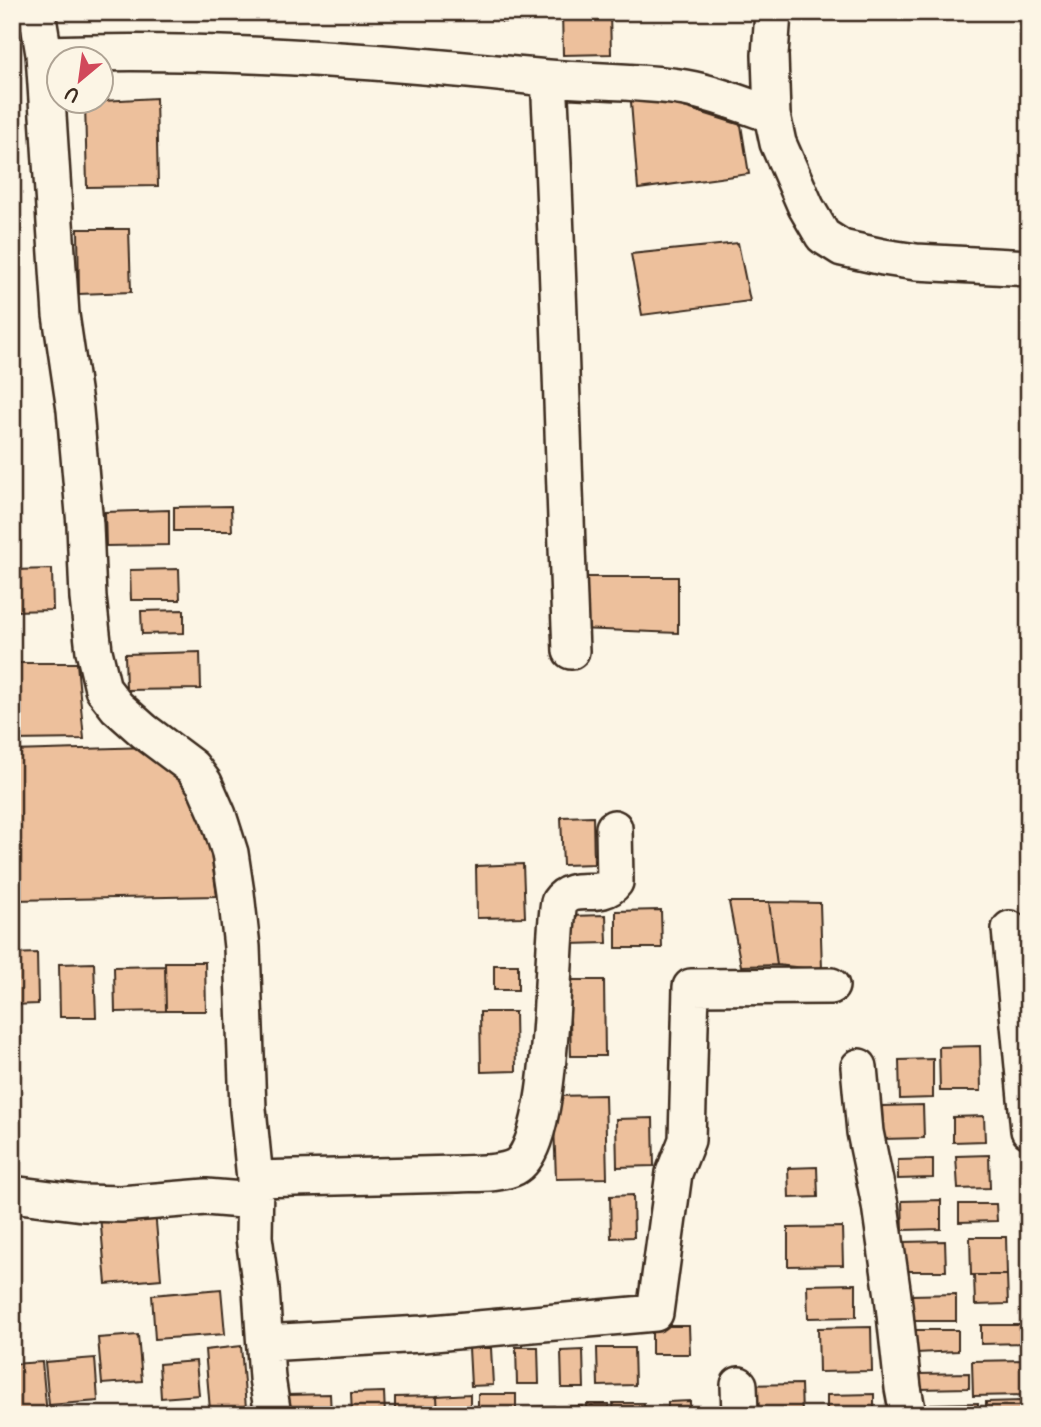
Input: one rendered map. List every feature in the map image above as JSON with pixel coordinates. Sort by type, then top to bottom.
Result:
[{"type":"street","points":[[37,12],[44,54],[61,315],[75,410],[94,651],[103,689],[117,707],[144,731],[192,766],[204,783],[230,853],[242,947],[248,1109],[255,1190],[254,1237],[273,1415]]},
{"type":"street","points":[[773,12],[770,55],[772,114],[778,143],[806,207],[823,236],[842,248],[916,262],[1029,268]]},
{"type":"street","points":[[44,54],[125,51],[242,55],[641,83],[687,89],[772,114]]},
{"type":"street","points":[[549,78],[559,270],[561,423],[571,651]]},
{"type":"street","points":[[12,1194],[83,1203],[121,1204],[255,1190],[479,1173],[516,1167],[525,1157],[532,1142],[546,1080],[559,902],[564,895],[573,892],[611,888],[615,882],[614,828]]},
{"type":"street","points":[[1010,929],[1029,1130]]},
{"type":"street","points":[[265,1343],[422,1334],[655,1313],[674,1173],[687,1140],[691,988],[831,986]]},
{"type":"street","points":[[859,1067],[865,1132],[880,1205],[902,1388],[908,1415]]},
{"type":"building","points":[[502,12],[534,12],[534,22],[502,22]]},
{"type":"building","points":[[562,12],[610,12],[611,54],[563,55]]},
{"type":"building","points":[[630,90],[741,125],[749,174],[638,189]]},
{"type":"building","points":[[156,98],[158,186],[87,187],[85,116],[116,116],[116,100]]},
{"type":"building","points":[[78,229],[129,229],[131,292],[79,294]]},
{"type":"building","points":[[738,243],[750,301],[642,315],[631,254]]},
{"type":"building","points":[[231,506],[232,531],[174,531],[174,507]]},
{"type":"building","points":[[169,510],[169,545],[106,546],[105,512]]},
{"type":"building","points":[[52,569],[53,610],[12,611],[12,570]]},
{"type":"building","points":[[179,569],[180,600],[131,600],[130,570]]},
{"type":"building","points":[[574,577],[678,577],[678,633],[579,629]]},
{"type":"building","points":[[184,610],[184,633],[142,634],[141,611]]},
{"type":"building","points":[[200,652],[201,689],[126,690],[125,654]]},
{"type":"building","points":[[12,663],[77,663],[84,739],[12,740]]},
{"type":"building","points":[[150,747],[204,805],[217,896],[15,900],[12,868],[12,751]]},
{"type":"building","points":[[593,816],[594,864],[563,865],[561,817]]},
{"type":"building","points":[[523,864],[525,917],[477,918],[476,866]]},
{"type":"building","points":[[729,902],[769,902],[777,965],[741,966]]},
{"type":"building","points":[[769,902],[820,903],[822,970],[777,965]]},
{"type":"building","points":[[661,910],[662,948],[616,948],[616,911]]},
{"type":"building","points":[[606,915],[607,943],[570,944],[570,916]]},
{"type":"building","points":[[37,953],[38,1004],[12,1005],[12,954]]},
{"type":"building","points":[[165,962],[205,962],[206,1011],[166,1011]]},
{"type":"building","points":[[94,963],[96,1017],[60,1017],[59,964]]},
{"type":"building","points":[[494,965],[518,965],[518,990],[494,990]]},
{"type":"building","points":[[165,966],[166,1011],[115,1012],[114,967]]},
{"type":"building","points":[[569,980],[604,980],[605,1056],[571,1056]]},
{"type":"building","points":[[480,1012],[515,1012],[516,1071],[481,1072]]},
{"type":"building","points":[[980,1046],[981,1091],[940,1091],[939,1047]]},
{"type":"building","points":[[933,1059],[933,1098],[900,1099],[899,1060]]},
{"type":"building","points":[[605,1095],[607,1178],[556,1179],[553,1096]]},
{"type":"building","points":[[923,1105],[924,1138],[883,1139],[882,1106]]},
{"type":"building","points":[[984,1116],[985,1141],[953,1142],[953,1117]]},
{"type":"building","points":[[653,1118],[654,1166],[617,1167],[616,1119]]},
{"type":"building","points":[[989,1155],[990,1188],[958,1189],[956,1156]]},
{"type":"building","points":[[933,1159],[933,1178],[898,1179],[898,1160]]},
{"type":"building","points":[[817,1167],[818,1197],[789,1198],[788,1168]]},
{"type":"building","points":[[633,1195],[634,1237],[611,1238],[610,1196]]},
{"type":"building","points":[[941,1200],[941,1229],[903,1230],[902,1201]]},
{"type":"building","points":[[959,1204],[996,1204],[997,1221],[959,1222]]},
{"type":"building","points":[[155,1211],[161,1279],[106,1284],[100,1215]]},
{"type":"building","points":[[842,1227],[843,1265],[788,1266],[788,1228]]},
{"type":"building","points":[[970,1237],[1006,1237],[1007,1275],[971,1275]]},
{"type":"building","points":[[945,1241],[946,1271],[904,1271],[903,1242]]},
{"type":"building","points":[[974,1275],[1007,1275],[1008,1304],[975,1305]]},
{"type":"building","points":[[856,1284],[856,1317],[808,1318],[807,1285]]},
{"type":"building","points":[[221,1289],[225,1334],[155,1339],[152,1295]]},
{"type":"building","points":[[956,1294],[956,1321],[912,1321],[911,1295]]},
{"type":"building","points":[[981,1325],[1029,1325],[1029,1343],[981,1344]]},
{"type":"building","points":[[652,1326],[689,1326],[690,1354],[652,1354]]},
{"type":"building","points":[[871,1327],[872,1371],[819,1372],[818,1328]]},
{"type":"building","points":[[916,1330],[958,1330],[958,1351],[916,1353]]},
{"type":"building","points":[[138,1335],[142,1381],[102,1384],[98,1338]]},
{"type":"building","points":[[241,1346],[246,1408],[210,1410],[205,1350]]},
{"type":"building","points":[[516,1347],[538,1347],[539,1384],[517,1384]]},
{"type":"building","points":[[469,1348],[491,1348],[493,1385],[471,1386]]},
{"type":"building","points":[[597,1348],[634,1348],[635,1385],[598,1386]]},
{"type":"building","points":[[583,1350],[584,1388],[562,1388],[561,1351]]},
{"type":"building","points":[[95,1358],[98,1401],[49,1405],[45,1362]]},
{"type":"building","points":[[1029,1360],[1029,1395],[973,1396],[972,1361]]},
{"type":"building","points":[[196,1361],[199,1395],[161,1398],[159,1364]]},
{"type":"building","points":[[42,1362],[47,1415],[12,1415],[12,1364]]},
{"type":"building","points":[[969,1373],[969,1388],[919,1389],[919,1374]]},
{"type":"building","points":[[801,1384],[802,1415],[740,1415],[739,1385]]},
{"type":"building","points":[[384,1392],[385,1415],[352,1415],[351,1393]]},
{"type":"building","points":[[330,1394],[331,1415],[287,1415],[286,1395]]},
{"type":"building","points":[[470,1394],[470,1415],[438,1415],[437,1396]]},
{"type":"building","points":[[478,1394],[516,1394],[516,1415],[478,1415]]},
{"type":"building","points":[[874,1394],[874,1415],[827,1415],[827,1395]]},
{"type":"building","points":[[437,1396],[438,1415],[395,1415],[395,1397]]},
{"type":"building","points":[[690,1401],[690,1415],[668,1415],[668,1402]]},
{"type":"building","points":[[1021,1401],[1022,1415],[986,1415],[986,1402]]},
{"type":"building","points":[[613,1403],[644,1403],[644,1415],[614,1415]]},
{"type":"building","points":[[978,1403],[978,1415],[932,1415],[931,1404]]},
{"type":"building","points":[[587,1404],[609,1404],[609,1415],[587,1415]]},
{"type":"building","points":[[554,1406],[555,1415],[532,1415],[532,1407]]},
{"type":"building","points":[[582,1406],[583,1415],[561,1415],[561,1407]]}]
